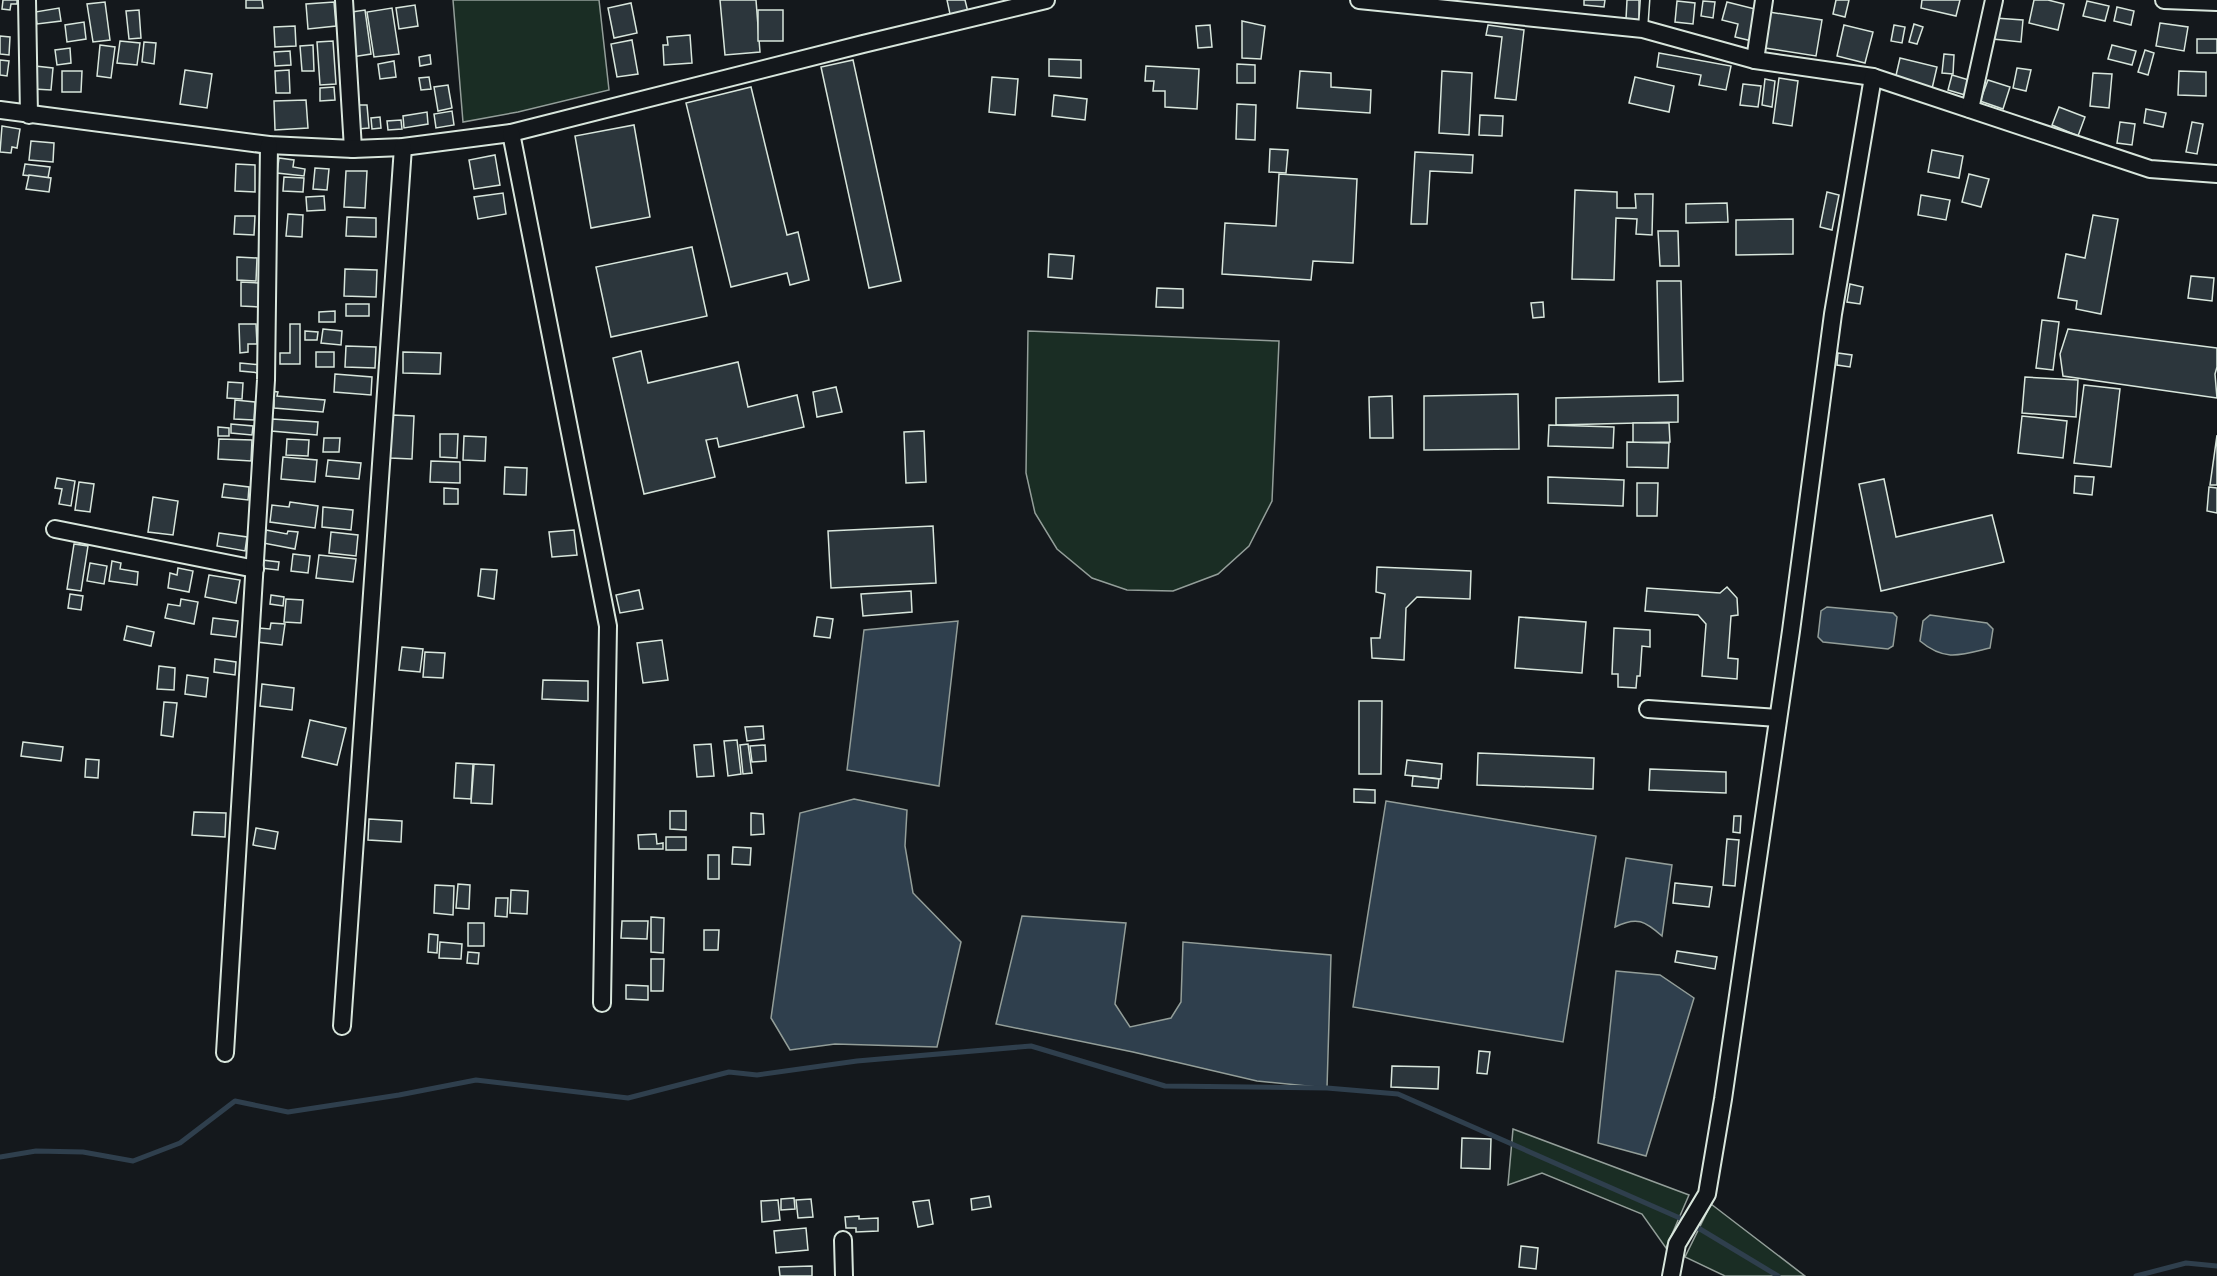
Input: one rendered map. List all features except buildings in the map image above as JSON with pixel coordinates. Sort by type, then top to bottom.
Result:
[{"type":"street","points":[[27,0],[29,115]]},
{"type":"street","points":[[344,0],[353,149]]},
{"type":"street","points":[[0,110],[269,145],[353,149],[403,147],[511,133],[1046,0]]},
{"type":"street","points":[[1359,0],[1643,29],[1755,60],[1873,77],[2150,169],[2217,174]]},
{"type":"street","points":[[1755,60],[1764,0]]},
{"type":"street","points":[[1970,109],[1994,0]]},
{"type":"street","points":[[2164,0],[2217,2]]},
{"type":"street","points":[[1671,1276],[1677,1244],[1707,1194],[1724,1099],[1793,620],[1833,314],[1873,77]]},
{"type":"street","points":[[511,133],[608,626],[602,1004]]},
{"type":"street","points":[[225,1053],[266,380],[269,145]]},
{"type":"street","points":[[342,1026],[403,147]]},
{"type":"street","points":[[55,529],[255,569]]},
{"type":"street","points":[[1648,710],[1778,718]]},
{"type":"street","points":[[843,1240],[844,1276]]},
{"type":"lane","points":[[1643,29],[1645,0]]},
{"type":"green space","points":[[453,0],[599,0],[609,90],[518,112],[463,122]]},
{"type":"green space","points":[[1028,331],[1279,341],[1272,501],[1249,546],[1218,574],[1173,591],[1127,590],[1092,578],[1057,549],[1035,513],[1026,473]]},
{"type":"green space","points":[[1513,1129],[1689,1195],[1666,1248],[1642,1214],[1542,1173],[1508,1185]]},
{"type":"green space","points":[[1711,1204],[1805,1276],[1725,1276],[1685,1257]]},
{"type":"water","points":[[1827,607],[1893,613],[1897,617],[1893,646],[1888,649],[1823,642],[1818,637],[1821,611]]},
{"type":"water","points":[[1930,615],[1987,623],[1993,629],[1990,648],[1954,655],[1929,648],[1920,641],[1923,621]]},
{"type":"water","points":[[958,621],[939,786],[847,770],[864,630]]},
{"type":"water","points":[[854,799],[907,810],[905,846],[913,893],[961,942],[937,1047],[835,1044],[790,1050],[771,1018],[800,813]]},
{"type":"water","points":[[1386,801],[1596,836],[1563,1042],[1353,1007]]},
{"type":"water","points":[[1626,858],[1672,865],[1662,936],[1651,927],[1635,921],[1615,927]]},
{"type":"water","points":[[1022,916],[1126,923],[1115,1004],[1130,1027],[1171,1018],[1181,1002],[1183,942],[1331,955],[1327,1088],[1257,1081],[1133,1052],[996,1024]]},
{"type":"water","points":[[1616,971],[1660,975],[1694,998],[1646,1156],[1598,1143]]},
{"type":"waterway","points":[[0,1157],[36,1151],[83,1152],[133,1161],[180,1143],[235,1101],[288,1112],[399,1095],[476,1080],[628,1098],[729,1072],[757,1075],[857,1061],[1031,1046],[1165,1086],[1327,1088],[1398,1094],[1682,1219]]},
{"type":"waterway","points":[[1695,1226],[1778,1276]]},
{"type":"waterway","points":[[2136,1276],[2186,1263],[2217,1266]]}]
